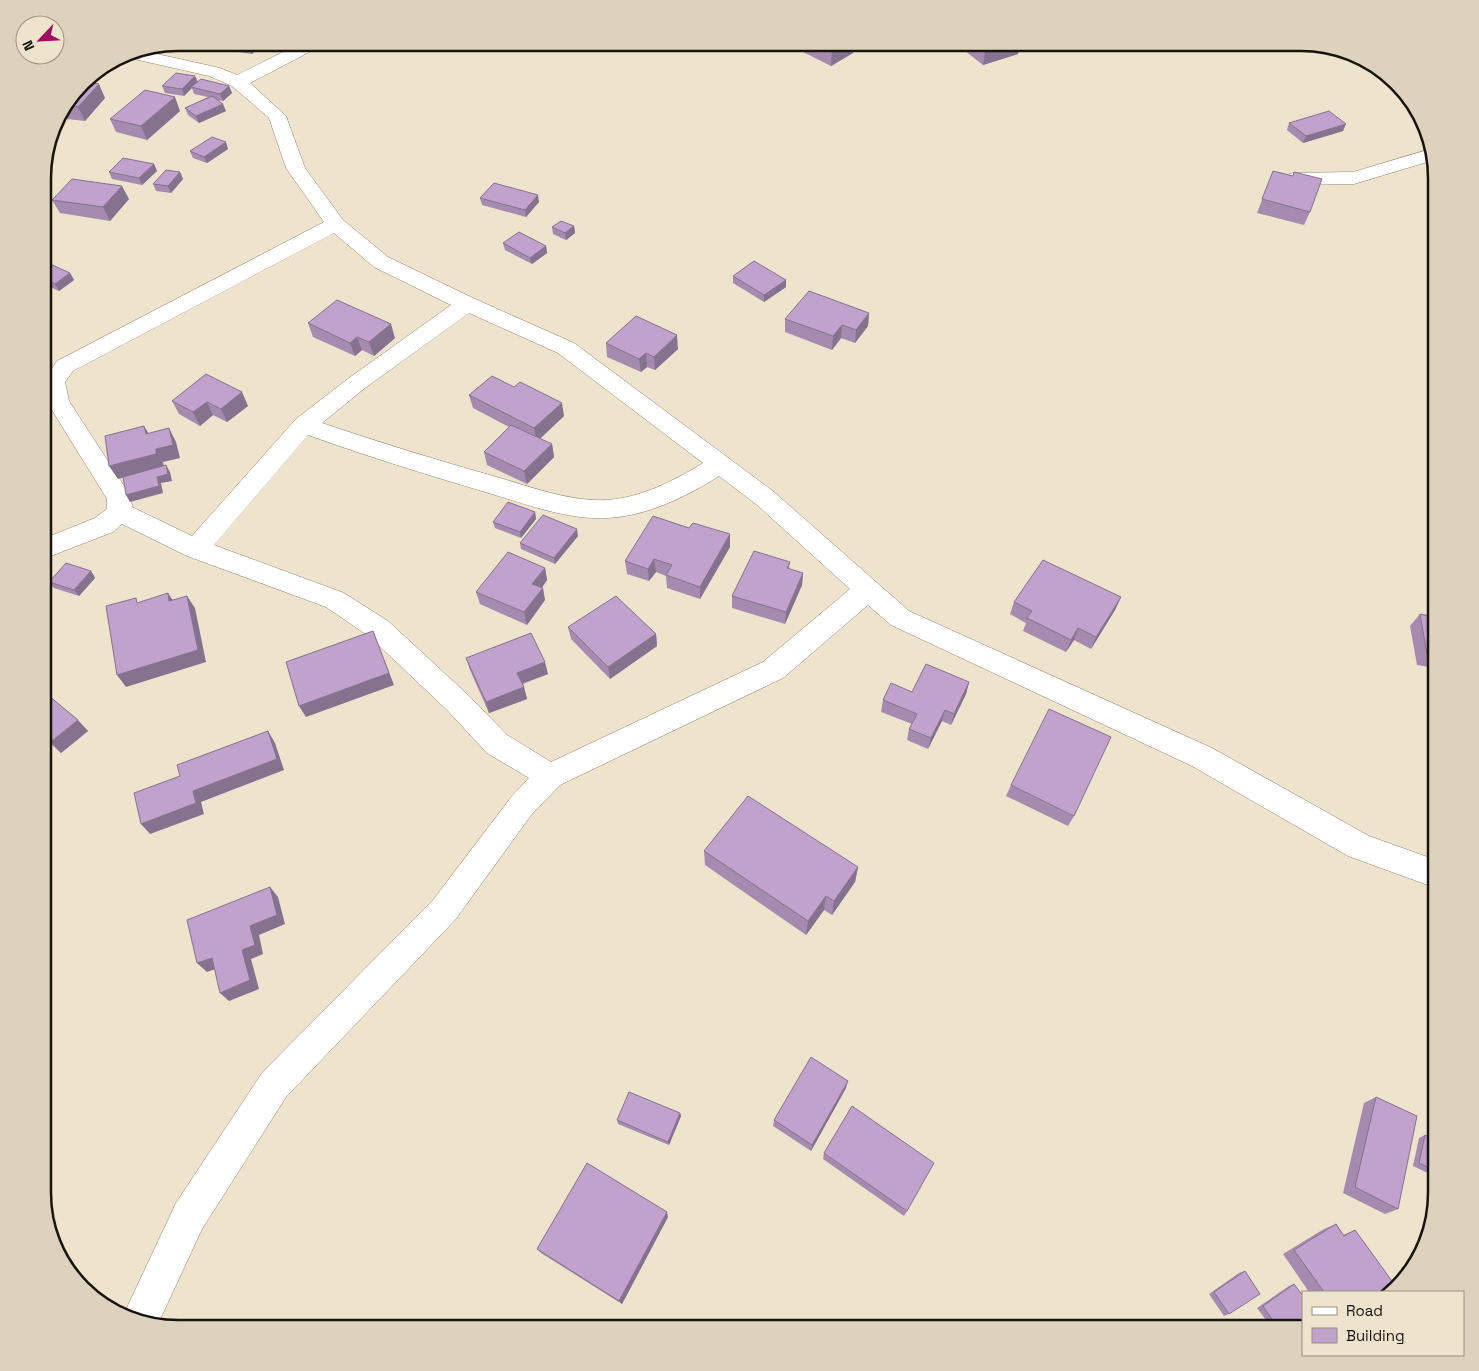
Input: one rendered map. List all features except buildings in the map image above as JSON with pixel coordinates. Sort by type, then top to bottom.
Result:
[{"type":"street","points":[[238,82],[296,51]]},
{"type":"street","points":[[143,56],[214,72],[238,82],[277,116],[296,168],[336,224],[381,262],[566,348],[765,498],[900,618],[1202,757],[1359,846],[1428,871]]},
{"type":"street","points":[[1293,178],[1354,178],[1425,156]]},
{"type":"street","points":[[120,512],[119,498],[58,402],[54,381],[65,366],[336,224]]},
{"type":"street","points":[[196,549],[304,425],[357,383],[468,304]]},
{"type":"street","points":[[304,425],[376,450],[563,505],[607,510],[657,499],[685,486],[720,464]]},
{"type":"street","points":[[52,545],[104,525],[120,512]]},
{"type":"street","points":[[120,512],[196,549],[335,600],[379,629],[458,703],[497,744],[550,776]]},
{"type":"street","points":[[143,1315],[189,1216],[274,1085],[444,910],[522,805],[550,776],[773,670],[867,590]]}]
